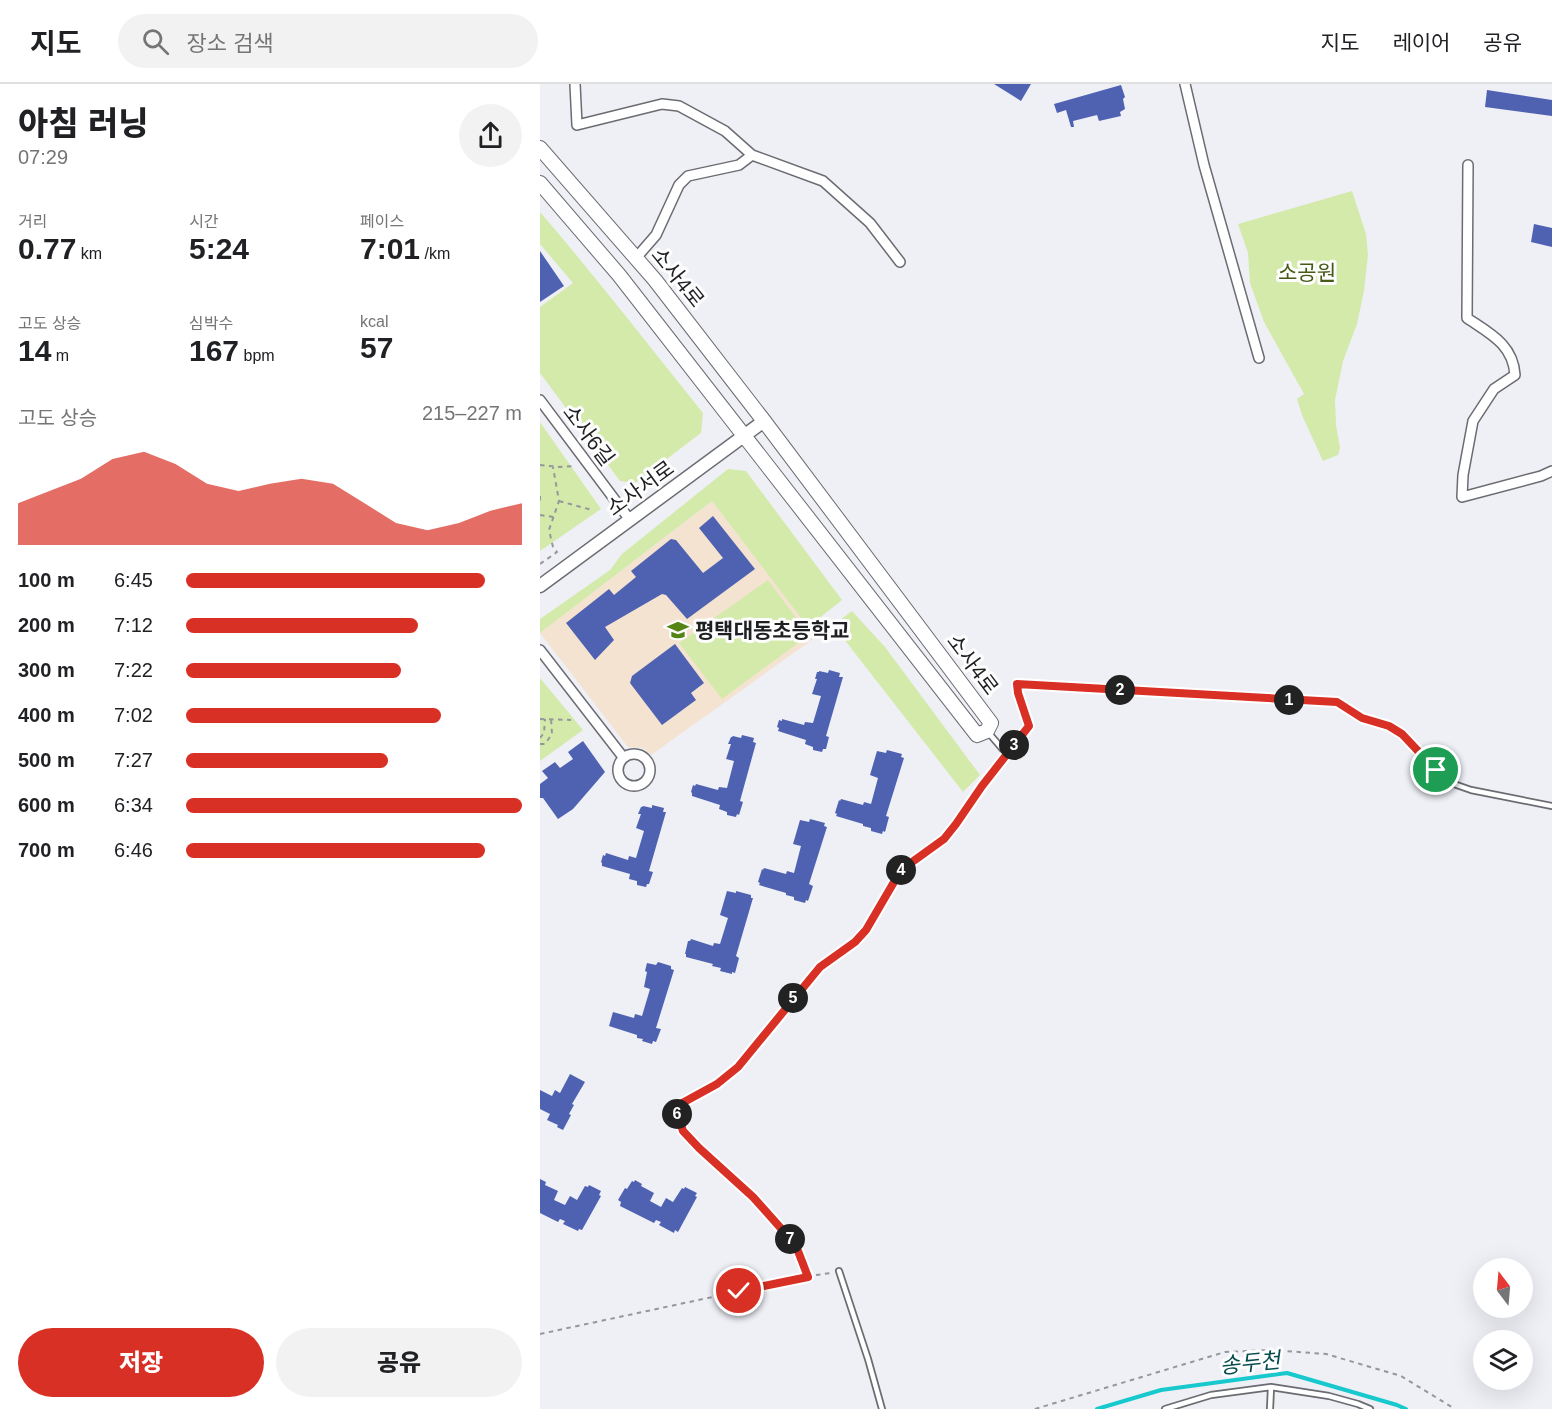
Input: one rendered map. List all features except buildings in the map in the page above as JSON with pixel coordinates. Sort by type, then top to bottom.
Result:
[{"type":"main road","name":"소사4로","points":[[540,148],[655,280],[764,421],[991,723],[987,731],[977,735],[619,275],[540,183]]},
{"type":"street","points":[[575,84],[577,125],[662,104],[679,106],[725,131],[752,155],[823,181],[870,223],[900,262]]},
{"type":"street","points":[[1185,84],[1204,165],[1259,358]]},
{"type":"street","points":[[636,258],[656,234],[679,185],[688,176],[739,165],[752,155]]},
{"type":"street","points":[[1468,165],[1467,318],[1500,341],[1514,364],[1515,375],[1494,389],[1473,421],[1463,476],[1462,497],[1552,471]]},
{"type":"street","name":"소사6길","points":[[540,400],[630,520]]},
{"type":"street","name":"소사서로","points":[[540,586],[764,421]]},
{"type":"street","points":[[540,650],[623,757]]},
{"type":"lane","points":[[808,1277],[798,1251],[786,1234],[753,1197],[683,1131],[675,1107],[717,1084],[738,1067],[820,967],[855,942],[866,930],[901,870],[944,839],[1029,726],[1017,684],[1337,702],[1362,718],[1389,726],[1402,734],[1451,783],[1471,790],[1552,806]]},
{"type":"lane","points":[[987,731],[1005,752]]},
{"type":"lane","points":[[839,1271],[882,1409]]},
{"type":"lane","points":[[1165,1409],[1211,1395],[1271,1388],[1329,1396],[1370,1409]]},
{"type":"lane","points":[[1270,1409],[1271,1388]]},
{"type":"path","points":[[540,465],[574,466]]},
{"type":"path","points":[[540,564],[557,552],[549,530],[559,501],[553,467]]},
{"type":"path","points":[[540,496],[540,504]]},
{"type":"path","points":[[559,501],[592,510]]},
{"type":"path","points":[[540,515],[554,517]]},
{"type":"path","points":[[540,718],[571,720]]},
{"type":"path","points":[[540,738],[544,734],[545,719]]},
{"type":"path","points":[[540,744],[545,744],[552,734],[551,719]]},
{"type":"path","points":[[540,1334],[839,1271]]},
{"type":"path","points":[[1035,1409],[1226,1352],[1271,1350],[1326,1354],[1401,1376],[1455,1409]]},
{"type":"shaded area","name":"평택대동초등학교","points":[[712,501],[816,637],[651,755],[643,748],[628,747],[540,633]]},
{"type":"green space","name":"소공원","points":[[1352,191],[1366,234],[1368,255],[1357,324],[1343,361],[1335,400],[1340,448],[1338,455],[1323,461],[1297,399],[1304,394],[1264,322],[1250,283],[1248,253],[1238,224]]},
{"type":"green space","points":[[540,212],[703,413],[701,433],[635,483],[620,481],[540,373],[540,307],[573,283],[540,244]]},
{"type":"green space","points":[[540,422],[601,509],[540,551]]},
{"type":"green space","points":[[728,469],[746,471],[842,600],[808,627],[712,501],[540,633],[540,619],[610,570],[622,554]]},
{"type":"green space","points":[[768,580],[809,635],[722,699],[679,643]]},
{"type":"green space","points":[[852,611],[885,647],[980,775],[963,792],[833,625]]},
{"type":"green space","points":[[540,678],[583,730],[540,761]]},
{"type":"waterway","name":"송두천","points":[[1097,1409],[1161,1390],[1287,1373],[1406,1409]]},
{"type":"place","name":"평택대동초등학교","points":[[678,630]]},
{"type":"route","points":[[739,1291],[808,1277],[798,1251],[786,1234],[753,1197],[683,1131],[675,1107],[717,1084],[738,1067],[820,967],[855,942],[866,930],[901,870],[944,839],[1029,726],[1017,684],[1337,702],[1362,718],[1389,726],[1402,734],[1436,770]]}]
